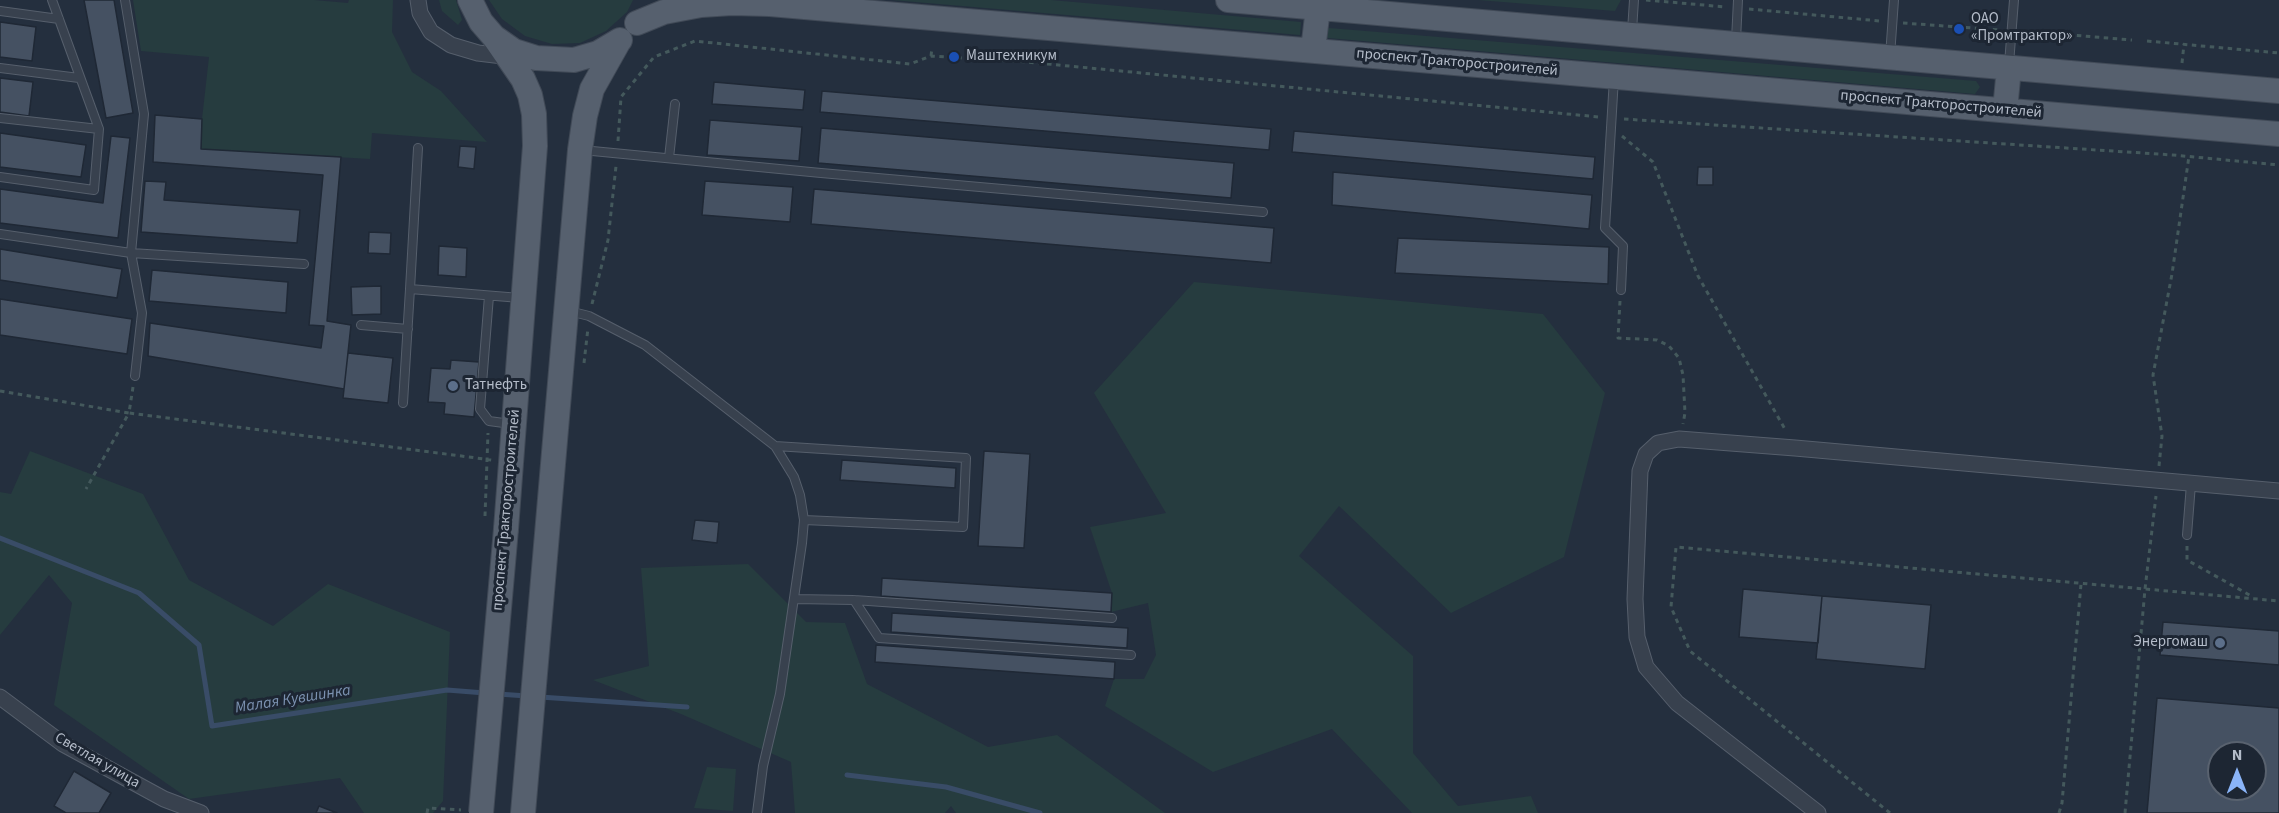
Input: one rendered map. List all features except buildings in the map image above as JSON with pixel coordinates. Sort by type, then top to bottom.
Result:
[{"type":"main road","name":"проспект Тракторостроителей","points":[[470,0],[481,22],[523,79],[530,95],[534,114],[535,146],[506,529],[481,813]]},
{"type":"main road","points":[[494,37],[514,51],[536,58],[574,60],[598,53],[619,41],[637,23],[650,0]]},
{"type":"main road","points":[[1228,0],[1318,4],[1631,35],[2279,91]]},
{"type":"main road","name":"проспект Тракторостроителей","points":[[637,23],[664,12],[702,5],[770,4],[2279,134]]},
{"type":"main road","points":[[1313,50],[1318,4]]},
{"type":"main road","points":[[523,813],[546,532],[578,314],[580,150],[592,89],[619,41]]},
{"type":"main road","points":[[2005,110],[2008,68]]},
{"type":"street","points":[[418,0],[420,13],[431,32],[451,45],[478,53],[536,58]]},
{"type":"street","points":[[1818,813],[1677,703],[1646,667],[1637,637],[1635,599],[1640,471],[1642,462],[1652,447],[1665,440],[1679,439],[2279,491]]},
{"type":"street","name":"Светлая улица","points":[[0,697],[63,744],[164,799],[201,813]]},
{"type":"lane","points":[[0,177],[94,189],[99,129],[52,0]]},
{"type":"lane","points":[[125,0],[144,114],[131,253],[142,313],[135,376]]},
{"type":"lane","points":[[1631,35],[1634,0]]},
{"type":"lane","points":[[1890,57],[1894,0]]},
{"type":"lane","points":[[2008,68],[2014,0]]},
{"type":"lane","points":[[1735,44],[1740,4]]},
{"type":"lane","points":[[0,11],[59,19]]},
{"type":"lane","points":[[0,68],[79,78]]},
{"type":"lane","points":[[1614,77],[1605,228],[1623,246],[1621,290]]},
{"type":"lane","points":[[669,158],[675,104]]},
{"type":"lane","points":[[0,118],[99,129]]},
{"type":"lane","points":[[403,402],[418,148]]},
{"type":"lane","points":[[580,150],[1263,212]]},
{"type":"lane","points":[[0,234],[131,253],[304,264]]},
{"type":"lane","points":[[410,289],[524,298]]},
{"type":"lane","points":[[489,296],[480,409],[489,421],[513,424]]},
{"type":"lane","points":[[578,314],[645,345],[775,446],[794,477],[804,520],[782,684],[763,766],[757,813]]},
{"type":"lane","points":[[361,325],[408,330]]},
{"type":"lane","points":[[775,446],[966,458],[963,527],[804,520]]},
{"type":"lane","points":[[2187,535],[2192,484]]},
{"type":"lane","points":[[794,598],[1113,618]]},
{"type":"lane","points":[[854,600],[879,638],[1131,655]]},
{"type":"path","points":[[1644,0],[1728,7]]},
{"type":"path","points":[[1740,4],[1886,21]]},
{"type":"path","points":[[1901,22],[2002,30]]},
{"type":"path","points":[[2019,31],[2132,40]]},
{"type":"path","points":[[583,373],[578,314],[608,240],[618,153],[621,97],[654,57],[695,41],[910,64],[931,56],[1027,62]]},
{"type":"path","points":[[2147,41],[2279,52]]},
{"type":"path","points":[[2182,63],[2184,44]]},
{"type":"path","points":[[931,56],[932,48]]},
{"type":"path","points":[[1611,127],[1653,162],[1698,276],[1795,448]]},
{"type":"path","points":[[2174,146],[2173,155],[2279,165]]},
{"type":"path","points":[[2125,813],[2145,589],[2162,436],[2153,375],[2172,274],[2189,156]]},
{"type":"path","points":[[1621,290],[1618,338],[1657,340],[1669,346],[1679,358],[1683,375],[1685,413],[1679,439]]},
{"type":"path","points":[[86,489],[129,413],[135,376]]},
{"type":"path","points":[[0,391],[129,413],[510,462]]},
{"type":"path","points":[[2187,535],[2187,560],[2254,598]]},
{"type":"path","points":[[1890,813],[1690,651],[1671,607],[1676,547],[2279,601]]},
{"type":"path","points":[[2059,813],[2062,803],[2081,584]]},
{"type":"green space","points":[[133,0],[314,0],[348,3],[349,0],[393,0],[392,32],[412,72],[441,91],[487,142],[372,133],[370,159],[201,149],[209,57],[141,51]]},
{"type":"green space","points":[[439,0],[456,0],[462,20],[458,25],[442,11]]},
{"type":"green space","points":[[489,0],[633,0],[627,12],[606,31],[580,43],[552,44],[525,36],[502,19]]},
{"type":"green space","points":[[892,0],[1051,0],[1301,22],[1300,35]]},
{"type":"green space","points":[[1478,0],[1621,0],[1615,11]]},
{"type":"green space","points":[[1329,28],[1976,81],[1980,87],[1975,94],[1328,38],[1325,36]]},
{"type":"green space","points":[[1194,282],[1543,314],[1605,393],[1564,557],[1451,613],[1339,506],[1299,556],[1413,656],[1413,753],[1458,806],[1531,796],[1538,813],[1412,813],[1332,729],[1213,772],[1105,706],[1114,679],[1144,679],[1156,655],[1148,603],[1111,612],[1112,593],[1090,527],[1166,513],[1094,393]]},
{"type":"green space","points":[[30,451],[143,494],[189,580],[273,626],[328,584],[450,632],[443,801],[433,813],[364,813],[340,778],[189,799],[54,705],[72,603],[49,575],[0,635],[0,492],[11,494]]},
{"type":"green space","points":[[748,564],[806,622],[845,623],[867,684],[988,747],[1057,735],[1165,813],[956,813],[951,806],[945,813],[795,813],[791,762],[681,714],[593,680],[649,666],[641,568]]},
{"type":"green space","points":[[707,767],[736,769],[733,811],[694,808]]},
{"type":"waterway","name":"Малая Кувшинка","points":[[0,538],[139,593],[199,645],[212,726],[447,690],[485,693]]},
{"type":"waterway","name":"Малая Кувшинка","points":[[498,694],[527,696]]},
{"type":"waterway","name":"Малая Кувшинка","points":[[540,697],[687,707]]},
{"type":"waterway","name":"Малая Кувшинка","points":[[847,775],[946,787],[1040,813]]},
{"type":"place","name":"ОАО «Промтрактор»","points":[[1959,29]]},
{"type":"place","name":"Маштехникум","points":[[954,57]]},
{"type":"place","name":"Татнефть","points":[[453,386]]},
{"type":"place","name":"Энергомаш","points":[[2220,643]]}]
